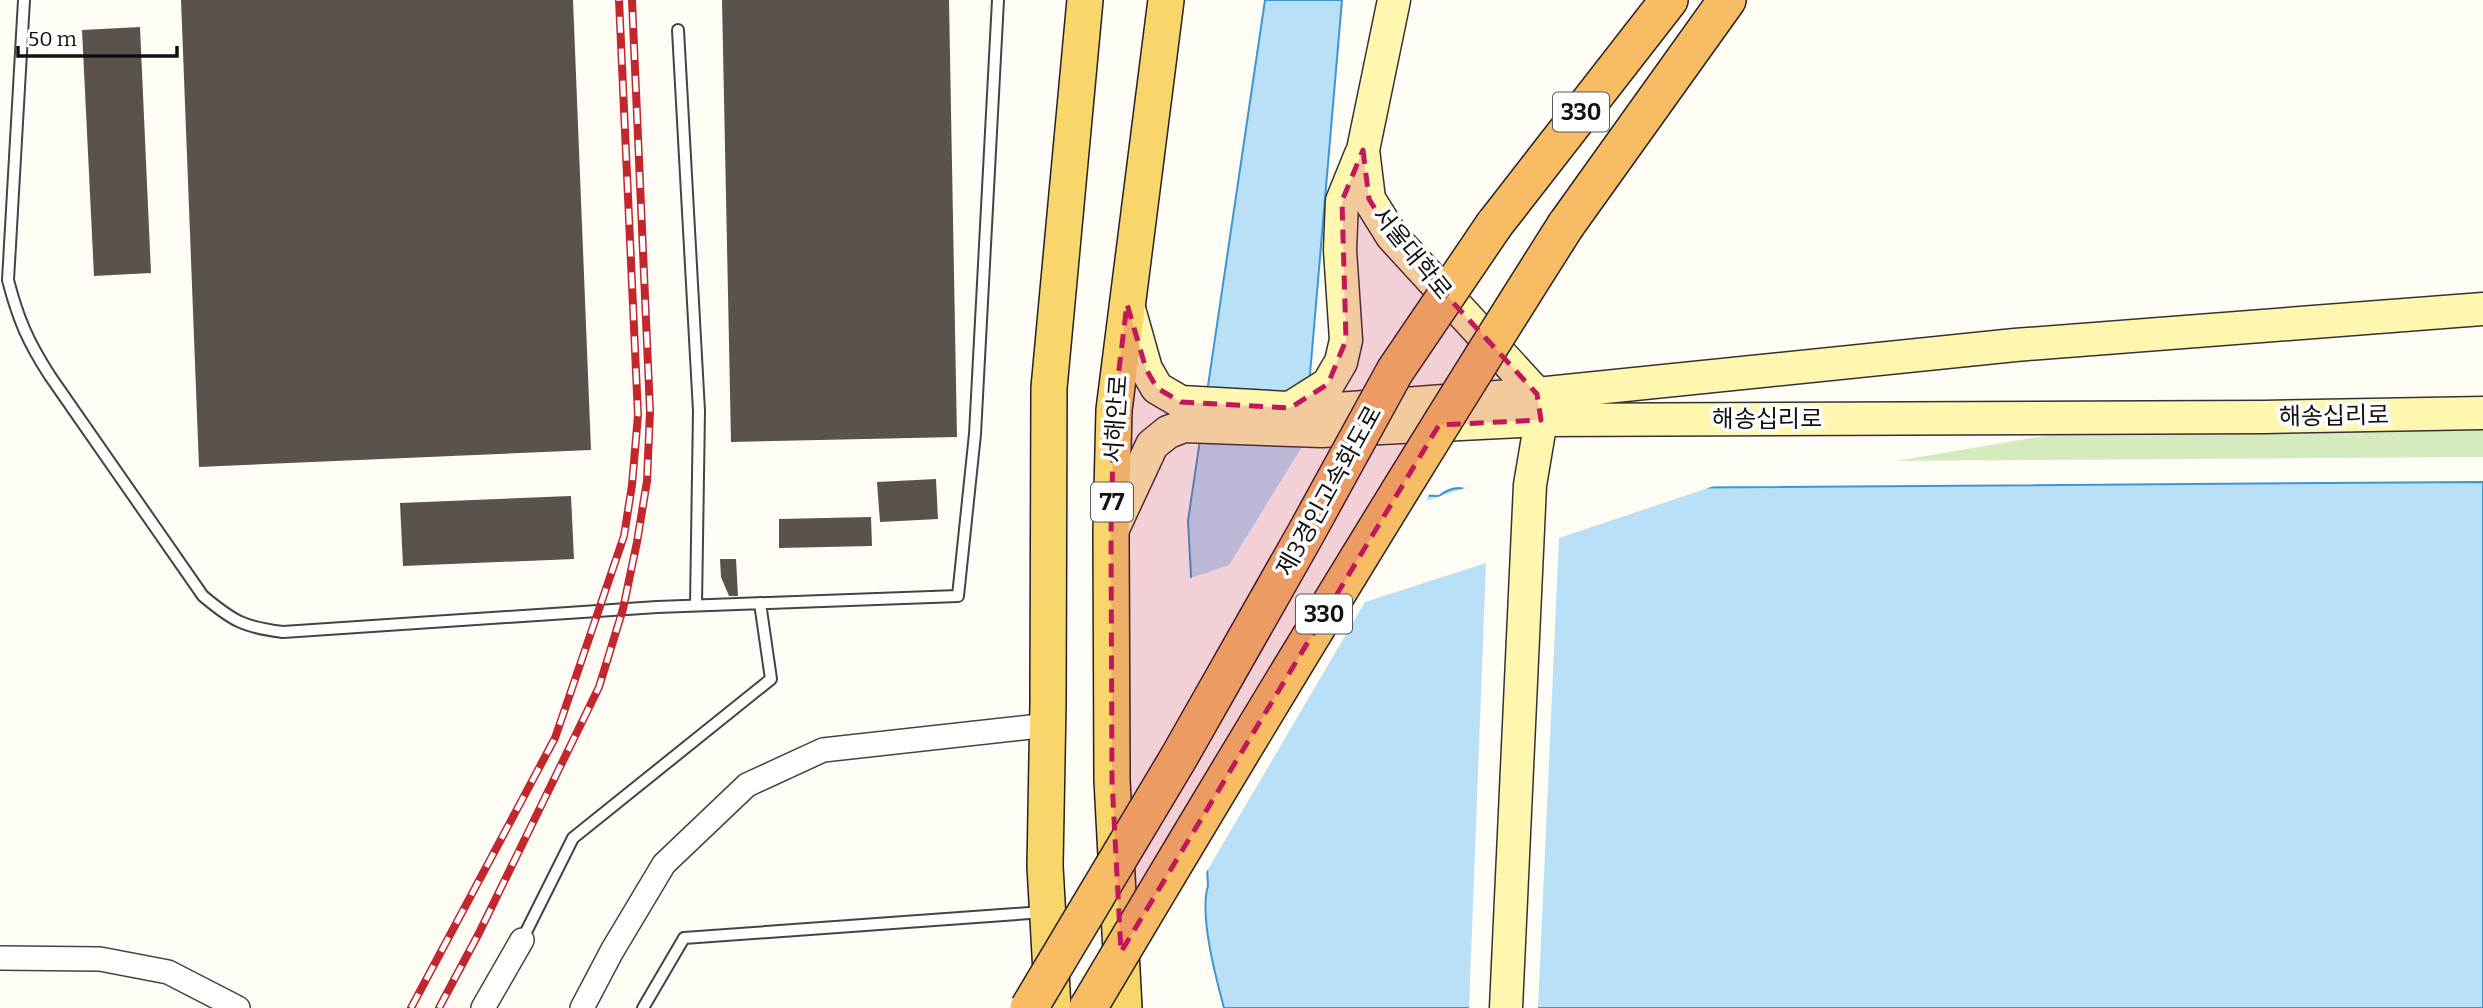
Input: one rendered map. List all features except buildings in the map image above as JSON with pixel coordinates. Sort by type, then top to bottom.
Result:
[{"type":"highway","points":[[1530,178],[1641,0]]},
{"type":"highway","name":"제3경인고속화도로","points":[[1029,1008],[1186,745],[1306,536],[1395,371],[1494,225],[1669,0]]},
{"type":"highway","name":"330","points":[[1088,1008],[1220,784],[1434,434],[1566,225],[1727,0]]},
{"type":"main road","points":[[1052,1008],[1045,866],[1049,388],[1085,0]]},
{"type":"main road","name":"서해안로","points":[[1124,1008],[1112,780],[1111,532],[1114,410],[1166,0]]},
{"type":"main road","name":"서울대학로","points":[[1394,0],[1363,149],[1369,199],[1392,236],[1539,407]]},
{"type":"main road","points":[[1290,408],[1328,384],[1341,362],[1346,340],[1340,250],[1342,201],[1363,149]]},
{"type":"main road","name":"해송십리로","points":[[1127,304],[1146,369],[1157,388],[1181,401],[1324,410],[1539,407],[2250,417],[2483,413]]},
{"type":"main road","name":"해송십리로","points":[[1111,532],[1152,445],[1167,432],[1184,426],[1322,431],[1539,407],[2015,345],[2483,309]]},
{"type":"main road","points":[[1506,1008],[1530,485],[1539,407]]},
{"type":"street","points":[[582,1008],[612,951],[664,864],[747,785],[823,750],[1048,725]]},
{"type":"street","points":[[483,1008],[522,940]]},
{"type":"street","points":[[0,958],[100,959],[168,972],[237,1008]]},
{"type":"lane","points":[[24,0],[8,280],[17,315],[29,343],[50,376],[203,596],[230,619],[253,628],[283,632],[696,606],[958,596],[975,434],[998,0]]},
{"type":"lane","points":[[678,30],[699,411],[696,606]]},
{"type":"lane","points":[[522,940],[573,838],[771,679],[760,603]]},
{"type":"lane","points":[[643,1008],[684,938],[1046,911]]},
{"type":"highlighted area","points":[[1363,150],[1369,199],[1392,236],[1537,394],[1541,420],[1439,425],[1121,952],[1112,780],[1111,532],[1114,410],[1127,304],[1146,369],[1157,388],[1181,402],[1290,408],[1328,384],[1346,340],[1342,201]]},
{"type":"green space","points":[[2483,427],[2483,457],[1896,461],[2061,433]]},
{"type":"water","points":[[1265,0],[1342,0],[1300,491],[1439,496],[1451,489],[1462,488],[1481,499],[1489,509],[1504,543],[1527,552],[1621,488],[2483,482],[2483,1008],[1224,1008],[1207,929],[1208,886],[1188,521]]},
{"type":"pier","points":[[1308,437],[1303,487],[1430,492],[1426,501],[1471,486],[1487,492],[1505,507],[1506,540],[1528,549],[1539,545],[1554,500],[1564,487],[1575,484],[1720,484],[1559,538],[1538,1008],[1469,1008],[1486,563],[1365,602],[1204,876],[1188,579],[1229,565]]},
{"type":"railway","points":[[411,1008],[555,738],[624,536],[638,415],[619,0]]},
{"type":"railway","points":[[439,1008],[479,933],[599,687],[623,609],[637,542],[647,481],[650,411],[632,0]]}]
